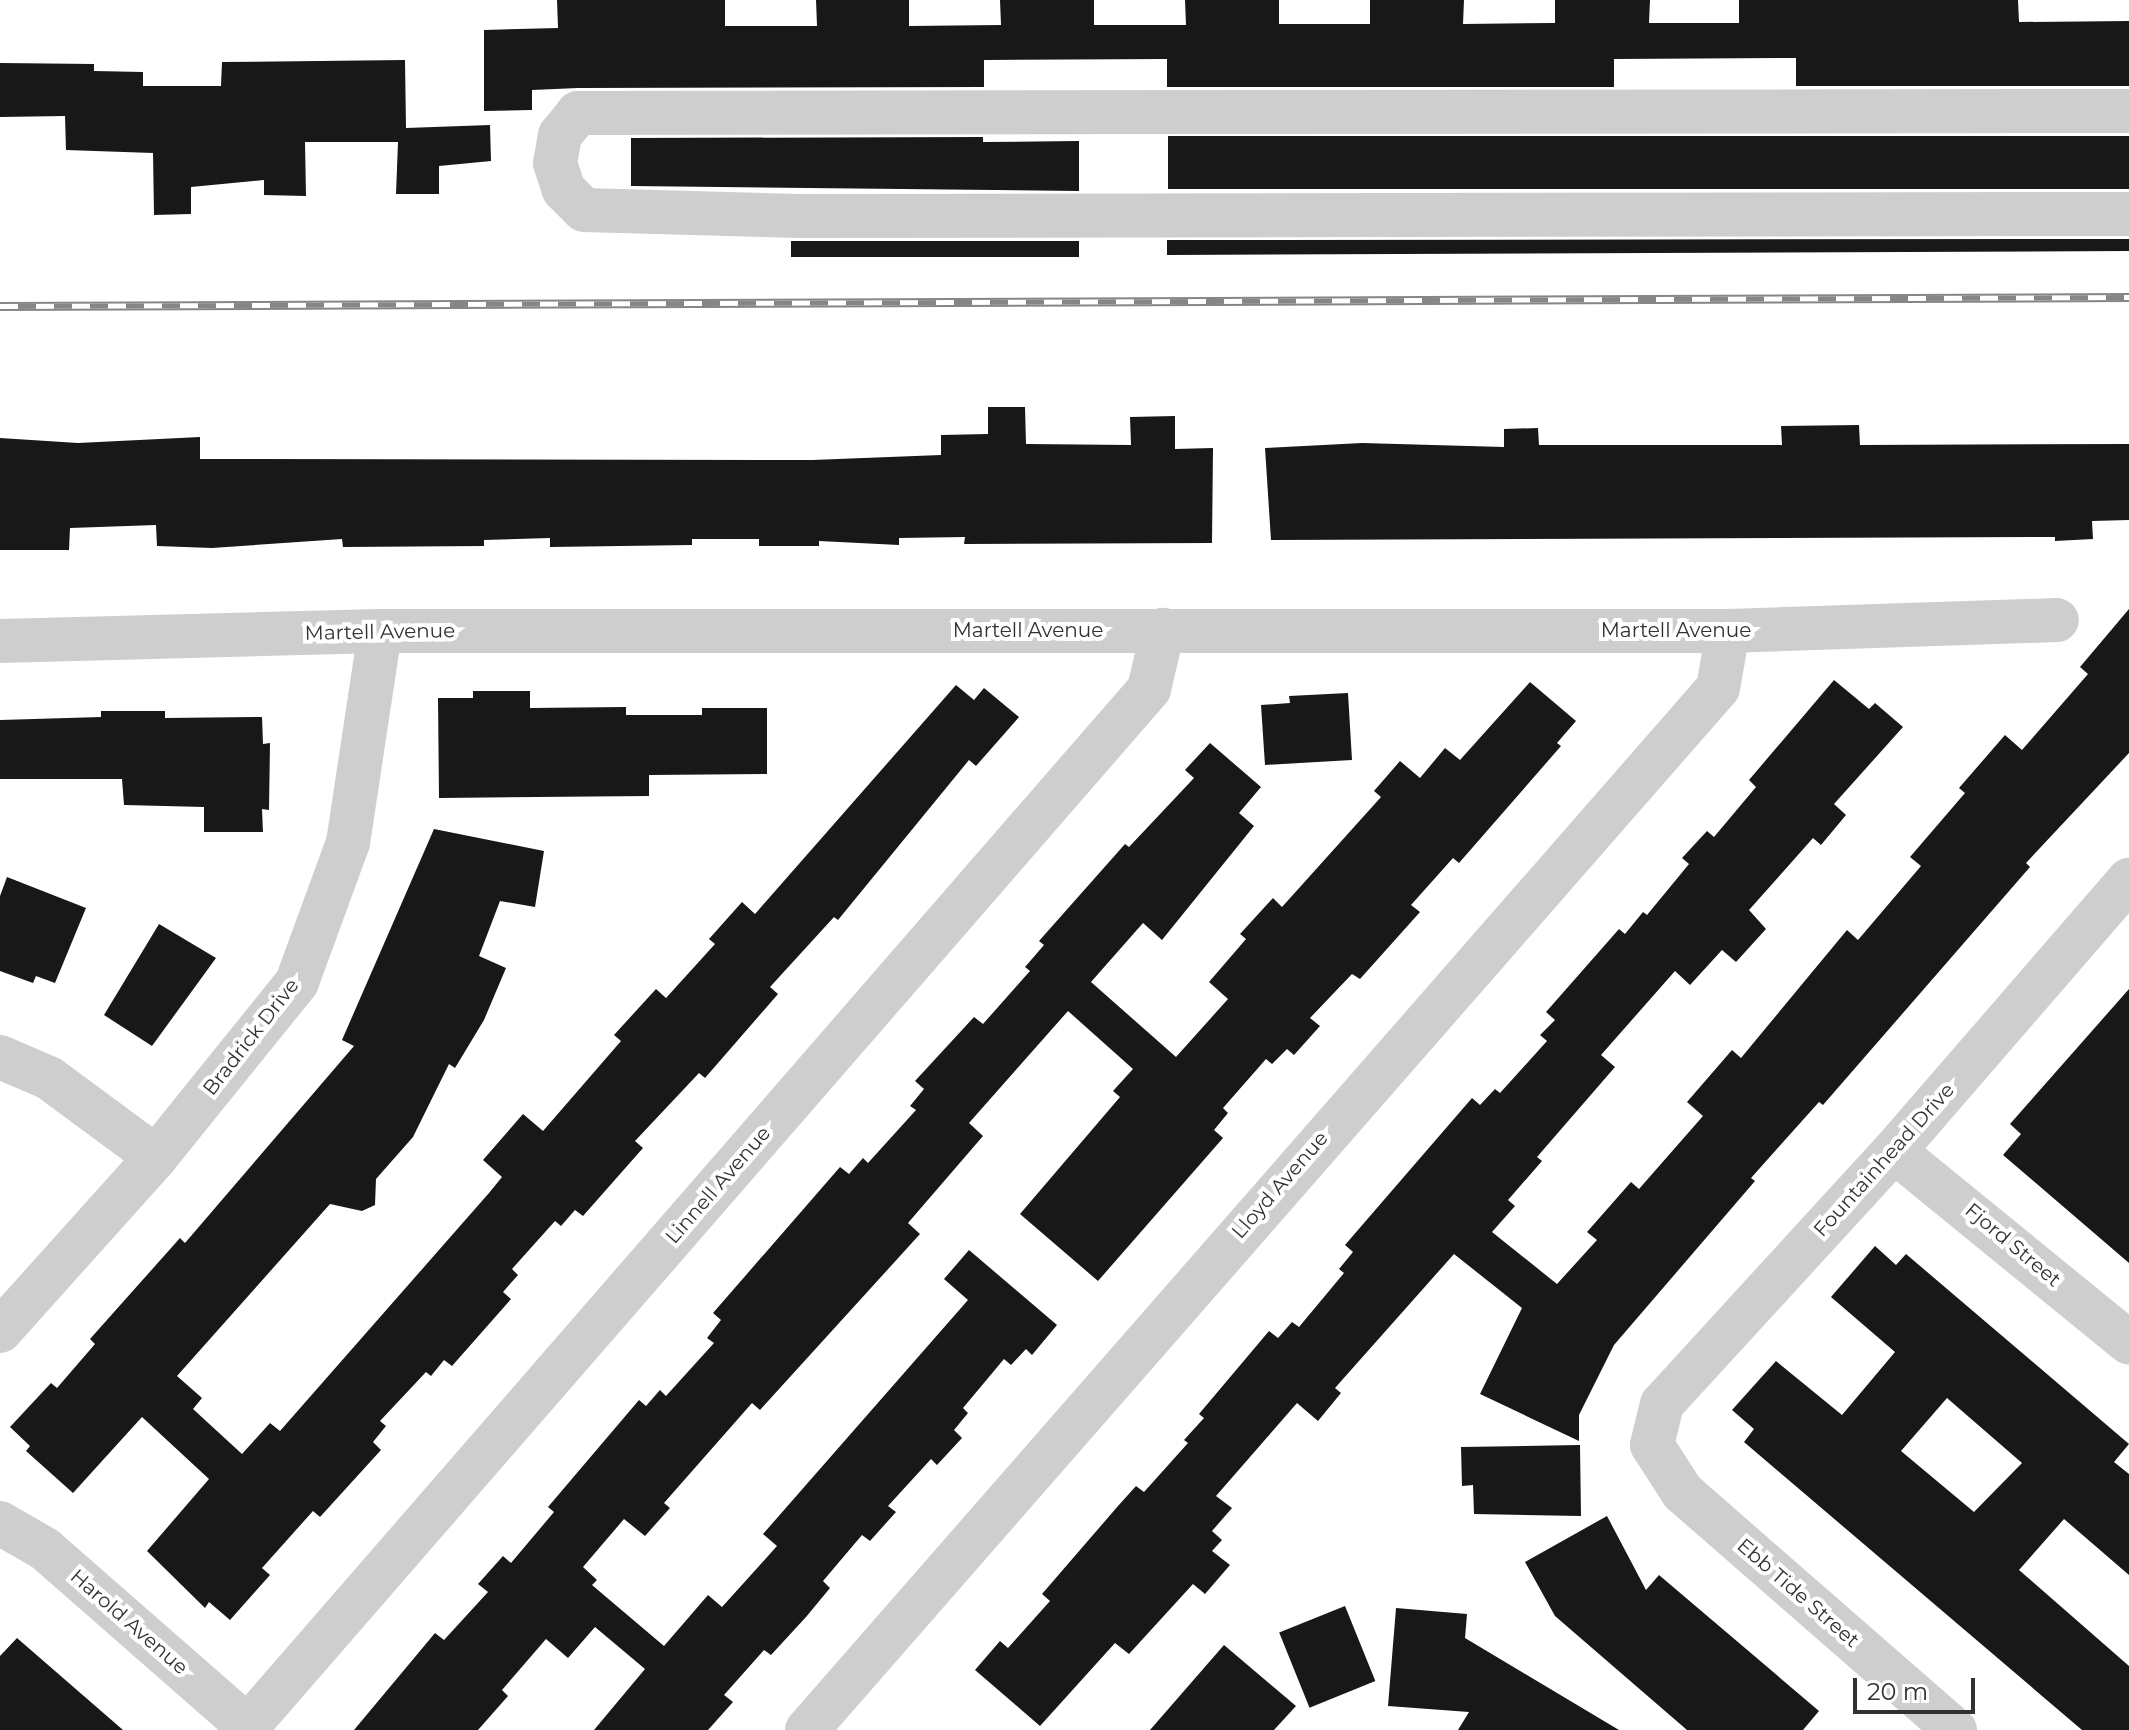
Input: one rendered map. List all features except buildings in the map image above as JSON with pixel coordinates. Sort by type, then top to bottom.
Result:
[{"type":"street","points":[[2129,111],[578,113],[560,135],[555,163],[564,190],[584,210],[800,216],[2129,214]]},
{"type":"street","name":"Martell Avenue","points":[[0,641],[380,631],[1728,631],[2057,620]]},
{"type":"street","name":"Linnell Avenue","points":[[250,1728],[1149,689],[1163,630]]},
{"type":"street","name":"Bradrick Drive","points":[[0,1331],[156,1157],[297,982],[348,843],[380,631]]},
{"type":"street","name":"Lloyd Avenue","points":[[807,1730],[1718,688],[1728,631]]},
{"type":"street","name":"Fountainhead Drive","points":[[1652,1445],[1662,1404],[1894,1151],[2129,880]]},
{"type":"street","points":[[0,1057],[49,1078],[156,1157]]},
{"type":"street","name":"Fjord Street","points":[[1894,1151],[2129,1343]]},
{"type":"street","name":"Ebb Tide Street","points":[[1652,1445],[1683,1493],[1955,1730]]},
{"type":"street","name":"Harold Avenue","points":[[0,1523],[45,1549],[250,1728]]},
{"type":"railway","points":[[0,306],[2129,297]]}]
